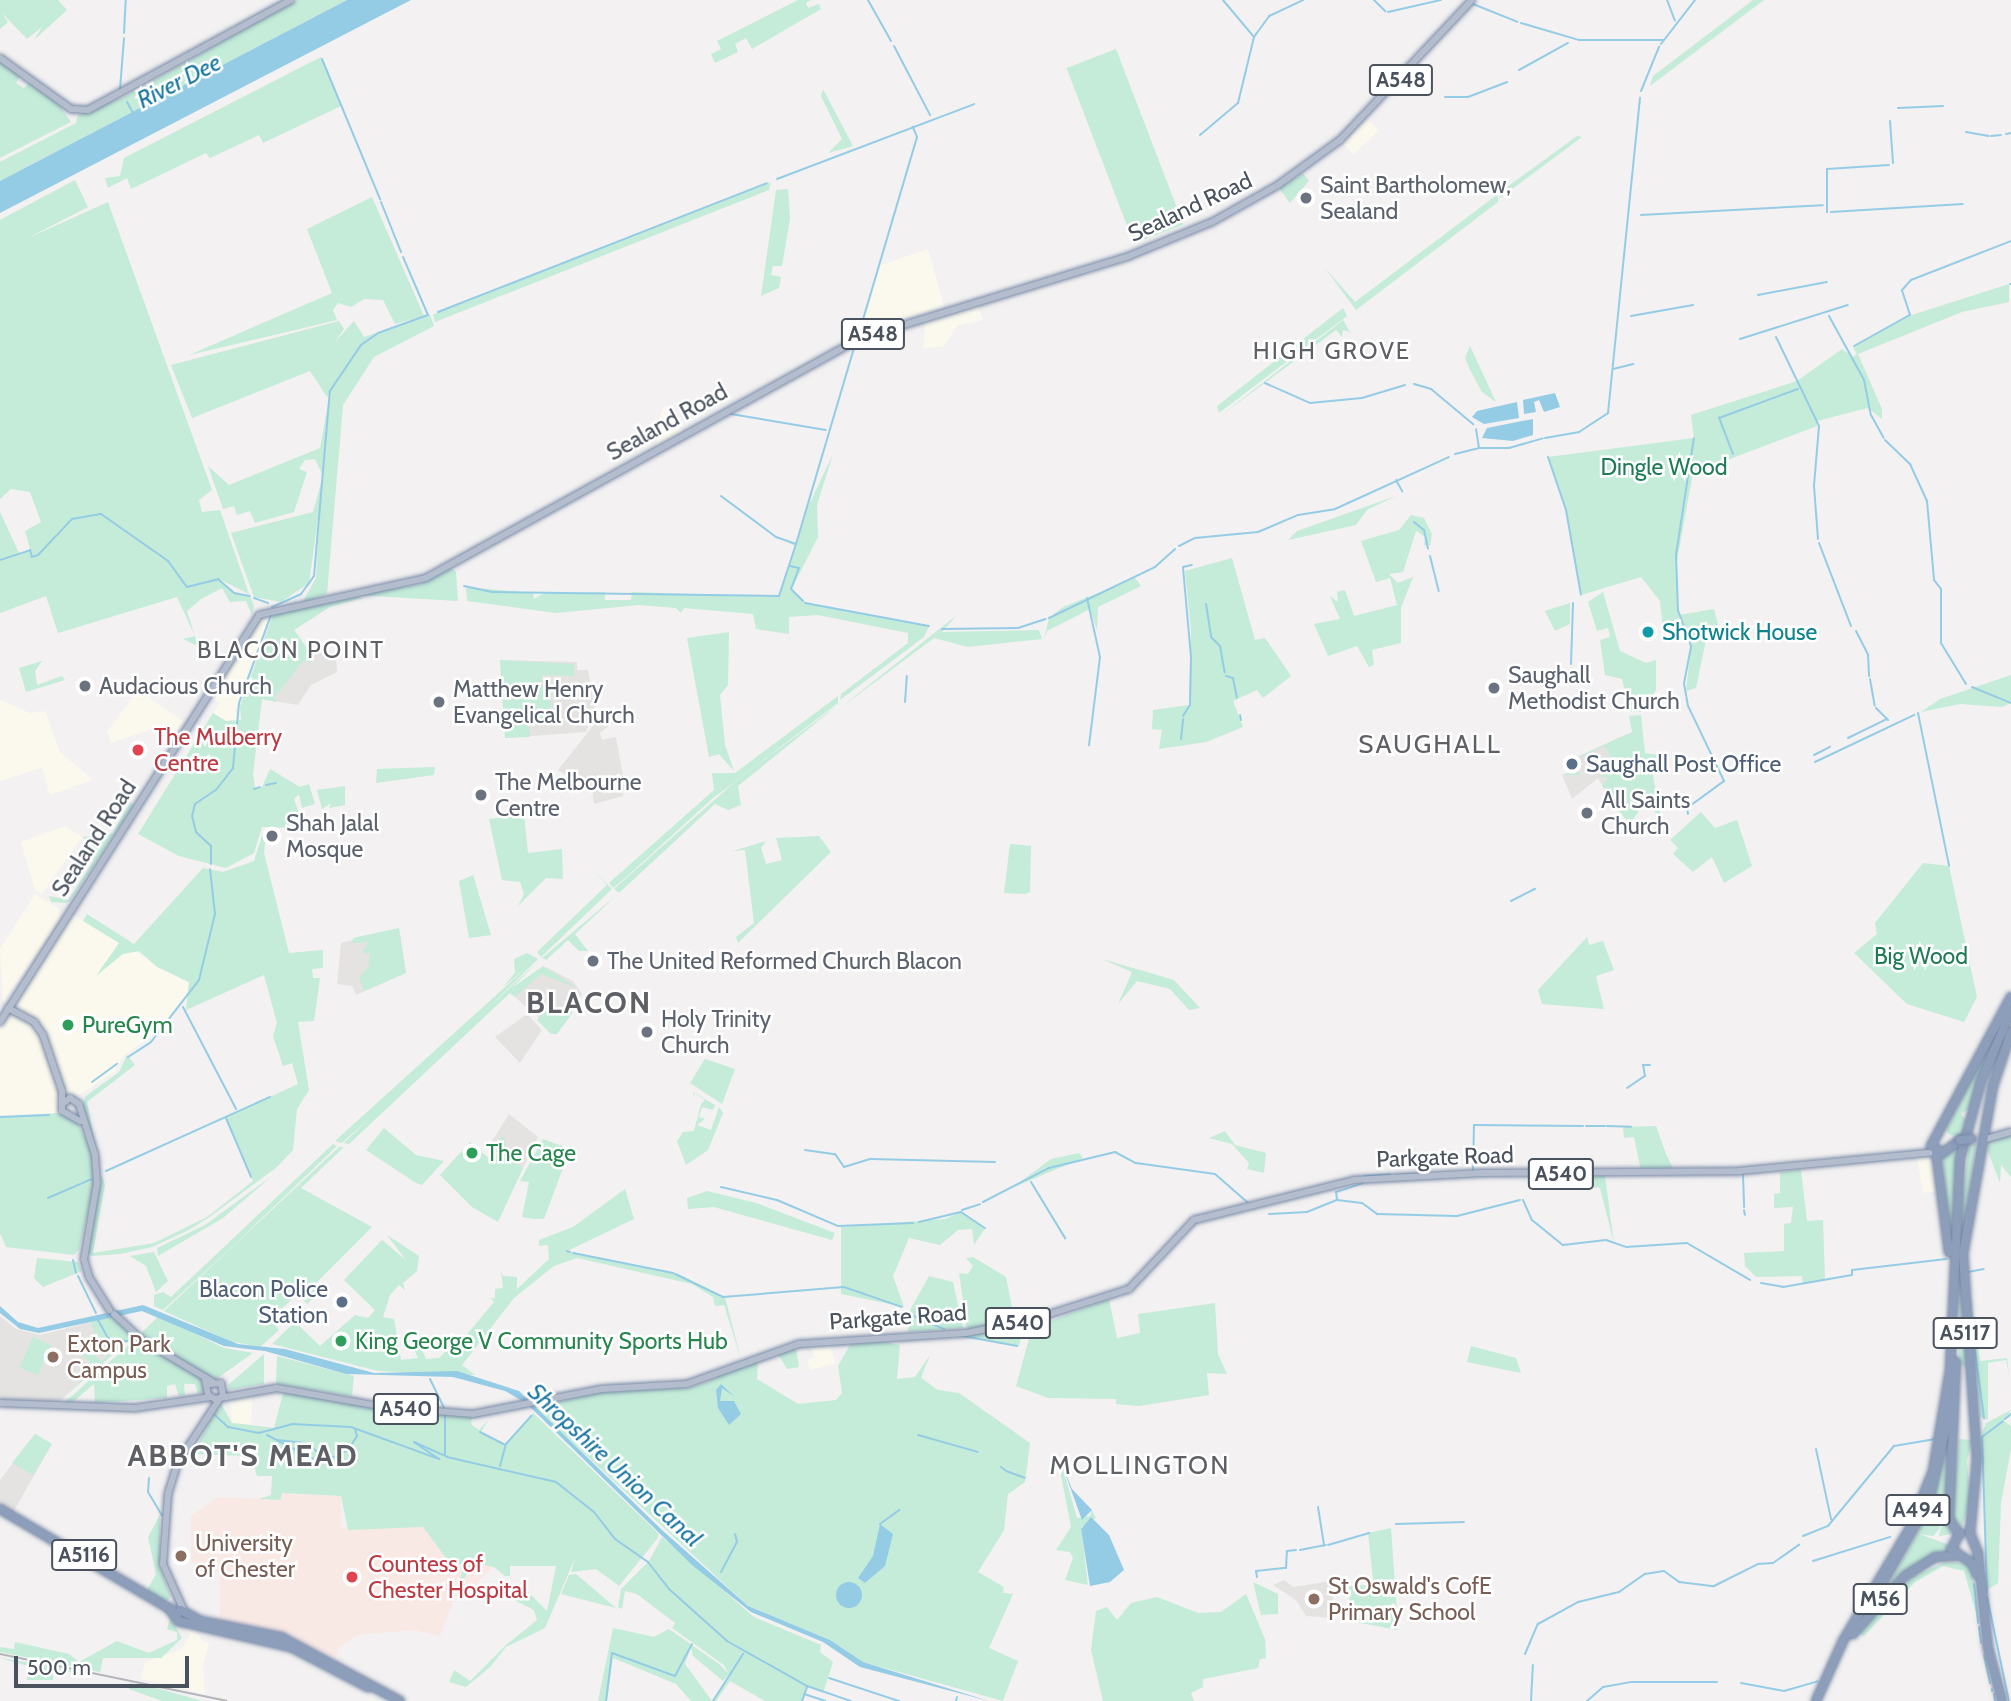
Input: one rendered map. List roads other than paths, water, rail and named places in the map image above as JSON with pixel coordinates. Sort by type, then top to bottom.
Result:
[{"type":"highway","points":[[1960,1140],[1950,1148],[1935,1152],[1934,1138],[2011,997]]},
{"type":"highway","name":"A494","points":[[1832,1663],[1903,1542],[1930,1481],[1947,1405],[1960,1159],[1981,1081],[2011,1011]]},
{"type":"highway","name":"A494","points":[[1959,1533],[1949,1519],[1964,1160],[1979,1099],[2011,1021]]},
{"type":"highway","points":[[1934,1138],[1986,1138],[1993,1086],[2011,1032]]},
{"type":"highway","points":[[1948,1138],[1950,1148]]},
{"type":"highway","name":"A5117","points":[[1970,1535],[1977,1459],[1963,1254],[1986,1138]]},
{"type":"highway","name":"A494","points":[[1935,1152],[1954,1307]]},
{"type":"highway","name":"A494","points":[[1892,1573],[1939,1474],[1956,1359]]},
{"type":"highway","name":"A5116","points":[[0,1509],[177,1609],[267,1638],[321,1662],[392,1701]]},
{"type":"highway","name":"A5117","points":[[1959,1533],[1971,1517]]},
{"type":"highway","points":[[1979,1581],[1974,1566],[1960,1557],[1950,1545],[1959,1533],[1970,1535],[1975,1545],[2001,1701]]},
{"type":"highway","points":[[1960,1557],[1975,1545]]},
{"type":"highway","name":"M56","points":[[1846,1644],[1873,1606],[1905,1576],[1936,1557],[1960,1557]]},
{"type":"highway","name":"M56","points":[[1818,1701],[1846,1644],[1892,1573]]},
{"type":"highway","name":"A5116","points":[[177,1609],[304,1647],[400,1701]]},
{"type":"highway","points":[[304,1647],[324,1659],[321,1662]]},
{"type":"highway","name":"M56","points":[[1818,1701],[1832,1663]]},
{"type":"main road","points":[[0,58],[76,111],[112,100],[291,0]]},
{"type":"main road","name":"Sealand Road","points":[[0,1023],[259,615],[426,578],[860,338],[1129,256],[1212,222],[1278,185],[1340,140],[1472,0]]},
{"type":"main road","points":[[8,1008],[34,1022],[43,1035],[62,1091],[64,1113],[74,1116],[82,1123]]},
{"type":"main road","name":"Sealand Road","points":[[0,1016],[8,1008]]},
{"type":"main road","points":[[62,1091],[80,1110],[97,1172],[85,1264],[112,1312],[142,1340],[205,1378],[216,1393],[213,1411],[177,1465],[168,1494],[163,1564],[177,1609]]},
{"type":"main road","points":[[62,1104],[70,1098]]},
{"type":"main road","points":[[74,1116],[80,1110]]},
{"type":"main road","points":[[1986,1138],[2011,1132]]},
{"type":"main road","name":"Parkgate Road","points":[[1917,1152],[1934,1138]]},
{"type":"main road","name":"Parkgate Road","points":[[0,1403],[125,1408],[216,1393],[290,1388],[434,1413],[473,1414],[602,1389],[687,1384],[799,1345],[965,1333],[1028,1321],[1129,1289],[1194,1220],[1354,1180],[1482,1173],[1739,1171],[1935,1152]]},
{"type":"water","points":[[347,0],[411,0],[0,213],[0,181]]},
{"type":"water","points":[[1555,393],[1560,407],[1544,412],[1539,400],[1534,402],[1536,412],[1524,414],[1523,400]]},
{"type":"water","points":[[1517,402],[1519,418],[1484,424],[1472,417],[1477,411]]},
{"type":"water","points":[[1533,419],[1533,435],[1513,441],[1482,438],[1487,428]]},
{"type":"water","points":[[143,1305],[238,1344],[285,1349],[374,1373],[457,1371],[519,1391],[663,1531],[748,1606],[830,1640],[863,1662],[989,1701],[860,1667],[823,1642],[751,1612],[692,1565],[526,1403],[505,1391],[453,1377],[346,1374],[265,1351],[224,1346],[142,1311],[39,1333],[20,1329],[0,1313],[0,1306],[18,1322],[38,1328]]},
{"type":"water","points":[[721,1384],[735,1397],[722,1388],[720,1401],[734,1401],[741,1414],[729,1425],[718,1408],[716,1390]]},
{"type":"water","points":[[1062,1465],[1072,1489],[1092,1510],[1082,1520]]},
{"type":"water","points":[[1091,1517],[1109,1535],[1124,1570],[1110,1582],[1090,1586],[1081,1529]]},
{"type":"water","points":[[880,1524],[893,1534],[885,1566],[865,1583],[858,1578],[873,1556]]},
{"type":"water","points":[[849,1582],[858,1586],[862,1595],[858,1604],[849,1608],[840,1604],[836,1595],[840,1586]]},
{"type":"waterway","points":[[124,33],[126,0]]},
{"type":"waterway","points":[[868,0],[891,41]]},
{"type":"waterway","points":[[1223,0],[1254,37],[1269,16],[1303,0]]},
{"type":"waterway","points":[[1374,0],[1385,11]]},
{"type":"waterway","points":[[1388,12],[1441,0]]},
{"type":"waterway","points":[[1667,0],[1675,21]]},
{"type":"waterway","points":[[1661,44],[1695,0]]},
{"type":"waterway","points":[[1473,4],[1518,22]]},
{"type":"waterway","points":[[1521,23],[1579,40],[1664,40]]},
{"type":"waterway","points":[[1200,135],[1238,103],[1254,37]]},
{"type":"waterway","name":"River Dee","points":[[120,89],[124,38]]},
{"type":"waterway","points":[[1519,70],[1568,43]]},
{"type":"waterway","points":[[894,46],[930,115]]},
{"type":"waterway","points":[[1641,91],[1659,47]]},
{"type":"waterway","points":[[322,59],[380,199]]},
{"type":"waterway","points":[[1445,97],[1468,97],[1507,82]]},
{"type":"waterway","points":[[1545,438],[1579,432],[1608,413],[1640,98]]},
{"type":"waterway","name":"River Dee","points":[[127,102],[133,113]]},
{"type":"waterway","points":[[777,179],[974,104]]},
{"type":"waterway","points":[[1898,108],[1943,106]]},
{"type":"waterway","points":[[1890,121],[1893,163]]},
{"type":"waterway","points":[[859,333],[917,137],[913,127]]},
{"type":"waterway","points":[[1966,132],[1989,136]]},
{"type":"waterway","points":[[2006,134],[2011,133]]},
{"type":"waterway","points":[[1991,136],[2001,135]]},
{"type":"waterway","points":[[1827,212],[1827,169],[1889,165]]},
{"type":"waterway","points":[[438,312],[767,183]]},
{"type":"waterway","points":[[381,202],[401,252]]},
{"type":"waterway","points":[[1831,212],[1963,204]]},
{"type":"waterway","points":[[1641,215],[1823,205]]},
{"type":"waterway","points":[[1854,346],[1910,315],[1902,290],[1911,280],[2011,241]]},
{"type":"waterway","points":[[272,607],[301,594],[314,576],[330,391],[361,345],[378,333],[428,315],[403,257]]},
{"type":"waterway","points":[[1758,295],[1827,282]]},
{"type":"waterway","points":[[1631,316],[1693,305]]},
{"type":"waterway","points":[[1740,339],[1848,305]]},
{"type":"waterway","points":[[1829,316],[1864,380],[1871,415],[1884,438]]},
{"type":"waterway","points":[[1776,337],[1819,426],[1814,486],[1818,539]]},
{"type":"waterway","points":[[721,496],[776,537],[796,544],[855,345]]},
{"type":"waterway","points":[[1613,369],[1633,364]]},
{"type":"waterway","points":[[1265,383],[1310,403],[1362,398],[1405,385]]},
{"type":"waterway","points":[[1414,384],[1431,389],[1473,424]]},
{"type":"waterway","points":[[1733,454],[1719,418],[1798,389]]},
{"type":"waterway","points":[[731,414],[826,430]]},
{"type":"waterway","points":[[1455,454],[1479,448],[1476,429]]},
{"type":"waterway","points":[[1479,448],[1509,448],[1543,438]]},
{"type":"waterway","points":[[1688,814],[1687,808],[1724,781],[1688,706],[1684,683],[1691,646],[1678,611],[1676,555],[1694,438]]},
{"type":"waterway","points":[[1885,440],[1910,464],[1927,501],[1934,580],[1941,589],[1941,643],[1966,684]]},
{"type":"waterway","points":[[1179,546],[1195,538],[1258,532],[1298,515],[1335,509],[1449,457]]},
{"type":"waterway","points":[[1548,457],[1566,510],[1581,595]]},
{"type":"waterway","points":[[1396,480],[1402,491]]},
{"type":"waterway","points":[[0,560],[30,550],[32,557],[38,555],[72,519],[101,514],[168,561],[187,587],[218,579],[234,593],[250,596]]},
{"type":"waterway","points":[[1414,522],[1424,530],[1428,549]]},
{"type":"waterway","points":[[1819,543],[1851,626]]},
{"type":"waterway","points":[[464,586],[493,592],[779,596],[796,544]]},
{"type":"waterway","points":[[1049,618],[1155,567],[1175,549]]},
{"type":"waterway","points":[[1430,556],[1439,591]]},
{"type":"waterway","points":[[1183,716],[1190,705],[1191,657],[1183,567],[1192,565]]},
{"type":"waterway","points":[[790,566],[799,568],[791,589],[803,601]]},
{"type":"waterway","points":[[254,598],[268,603]]},
{"type":"waterway","points":[[1087,598],[1100,657],[1089,745]]},
{"type":"waterway","points":[[805,603],[929,626]]},
{"type":"waterway","points":[[1571,664],[1573,603]]},
{"type":"waterway","points":[[1206,604],[1211,637],[1220,646],[1225,673]]},
{"type":"waterway","points":[[211,864],[211,846],[196,832],[192,816],[195,804],[216,790],[233,768],[239,703],[271,615]]},
{"type":"waterway","points":[[942,629],[1018,628],[1046,619]]},
{"type":"waterway","points":[[1856,631],[1868,655],[1869,676]]},
{"type":"waterway","points":[[905,702],[907,676]]},
{"type":"waterway","points":[[1226,676],[1233,678],[1237,698]]},
{"type":"waterway","points":[[1870,679],[1875,706]]},
{"type":"waterway","points":[[1972,687],[2011,703]]},
{"type":"waterway","points":[[1876,708],[1888,720]]},
{"type":"waterway","points":[[1918,713],[1949,866]]},
{"type":"waterway","points":[[1240,715],[1241,720]]},
{"type":"waterway","points":[[1815,762],[1914,715]]},
{"type":"waterway","points":[[1181,739],[1183,719]]},
{"type":"waterway","points":[[1848,738],[1887,719]]},
{"type":"waterway","points":[[1814,755],[1830,747]]},
{"type":"waterway","points":[[266,785],[276,783]]},
{"type":"waterway","points":[[254,789],[260,787]]},
{"type":"waterway","points":[[128,1057],[151,1042],[199,980],[215,914],[210,869]]},
{"type":"waterway","points":[[1511,901],[1535,889]]},
{"type":"waterway","points":[[183,1007],[236,1109]]},
{"type":"waterway","points":[[92,1082],[117,1064]]},
{"type":"waterway","points":[[1627,1088],[1645,1076],[1643,1065],[1650,1065]]},
{"type":"waterway","points":[[106,1171],[270,1097]]},
{"type":"waterway","points":[[0,1117],[49,1115]]},
{"type":"waterway","points":[[226,1118],[251,1177]]},
{"type":"waterway","points":[[1473,1171],[1474,1125],[1583,1126]]},
{"type":"waterway","points":[[1586,1126],[1605,1126]]},
{"type":"waterway","points":[[1607,1126],[1631,1127]]},
{"type":"waterway","points":[[805,1150],[835,1154],[844,1167],[871,1159],[995,1162]]},
{"type":"waterway","points":[[983,1202],[1049,1168],[1115,1152],[1136,1163],[1215,1174],[1247,1202]]},
{"type":"waterway","points":[[1396,1175],[1427,1173]]},
{"type":"waterway","points":[[1364,1176],[1390,1174]]},
{"type":"waterway","points":[[1743,1175],[1744,1207]]},
{"type":"waterway","points":[[48,1198],[92,1179]]},
{"type":"waterway","points":[[1031,1182],[1065,1238]]},
{"type":"waterway","points":[[1337,1199],[1336,1192],[1363,1183]]},
{"type":"waterway","points":[[721,1187],[777,1200],[838,1226],[913,1223]]},
{"type":"waterway","points":[[1269,1214],[1307,1212],[1337,1200],[1362,1203],[1377,1214],[1457,1216],[1520,1200]]},
{"type":"waterway","points":[[1523,1200],[1532,1220],[1563,1245],[1606,1240],[1626,1247],[1687,1243],[1750,1280]]},
{"type":"waterway","points":[[962,1210],[980,1204]]},
{"type":"waterway","points":[[1744,1210],[1745,1215]]},
{"type":"waterway","points":[[919,1222],[961,1212],[985,1228]]},
{"type":"waterway","points":[[573,1253],[673,1273]]},
{"type":"waterway","points":[[1761,1283],[1783,1287],[1852,1275],[1852,1270],[1946,1259]]},
{"type":"waterway","points":[[73,1260],[76,1273]]},
{"type":"waterway","points":[[1968,1272],[1984,1269]]},
{"type":"waterway","points":[[675,1274],[723,1297],[844,1287],[902,1307]]},
{"type":"waterway","points":[[78,1276],[96,1313]]},
{"type":"waterway","points":[[911,1315],[944,1329]]},
{"type":"waterway","points":[[98,1320],[108,1338],[138,1343]]},
{"type":"waterway","points":[[1972,1329],[1984,1418]]},
{"type":"waterway","points":[[963,1336],[1017,1346]]},
{"type":"waterway","points":[[430,1379],[444,1408]]},
{"type":"waterway","points":[[2005,1419],[2011,1414]]},
{"type":"waterway","points":[[215,1415],[228,1427],[259,1433],[292,1424],[351,1427],[439,1459],[414,1442],[447,1457],[556,1482],[594,1512],[615,1539],[648,1562],[669,1589],[727,1641],[807,1686],[851,1701]]},
{"type":"waterway","points":[[445,1415],[445,1455]]},
{"type":"waterway","name":"Shropshire Union Canal","points":[[500,1466],[506,1444],[531,1416]]},
{"type":"waterway","points":[[1987,1593],[1982,1437],[2003,1421]]},
{"type":"waterway","points":[[325,1461],[348,1450],[357,1436],[355,1429]]},
{"type":"waterway","points":[[480,1432],[504,1444]]},
{"type":"waterway","points":[[267,1435],[315,1460]]},
{"type":"waterway","points":[[918,1435],[978,1452]]},
{"type":"waterway","points":[[1803,1536],[1828,1526],[1894,1446],[1935,1439]]},
{"type":"waterway","points":[[277,1440],[305,1443],[325,1457]]},
{"type":"waterway","points":[[1816,1449],[1831,1519]]},
{"type":"waterway","points":[[1001,1467],[1005,1470]]},
{"type":"waterway","points":[[1006,1471],[1025,1478]]},
{"type":"waterway","points":[[149,1478],[148,1492],[162,1515]]},
{"type":"waterway","points":[[1318,1507],[1324,1546]]},
{"type":"waterway","points":[[880,1524],[899,1510]]},
{"type":"waterway","points":[[1396,1524],[1464,1522]]},
{"type":"waterway","points":[[1328,1545],[1369,1533]]},
{"type":"waterway","points":[[721,1572],[737,1542],[735,1534]]},
{"type":"waterway","points":[[1813,1561],[1890,1537]]},
{"type":"waterway","points":[[1300,1550],[1326,1545]]},
{"type":"waterway","points":[[1525,1654],[1538,1624],[1578,1602],[1619,1592],[1645,1574],[1664,1571],[1679,1582],[1714,1586],[1758,1564],[1773,1563],[1799,1545]]},
{"type":"waterway","points":[[1257,1577],[1256,1571],[1286,1568],[1287,1551],[1296,1550]]},
{"type":"waterway","points":[[1974,1584],[1978,1623]]},
{"type":"waterway","points":[[1987,1597],[2009,1701]]},
{"type":"waterway","points":[[1979,1627],[1981,1643]]},
{"type":"waterway","points":[[606,1701],[612,1653],[675,1676],[692,1644]]},
{"type":"waterway","points":[[713,1701],[743,1654]]},
{"type":"waterway","points":[[1984,1655],[1990,1683]]},
{"type":"waterway","points":[[1531,1701],[1533,1665]]},
{"type":"waterway","points":[[829,1678],[899,1701]]},
{"type":"waterway","points":[[1741,1683],[1784,1691],[1818,1681]]},
{"type":"waterway","points":[[1587,1701],[1603,1687],[1631,1682],[1717,1682]]},
{"type":"waterway","points":[[802,1701],[807,1687]]},
{"type":"waterway","points":[[804,1694],[825,1701]]},
{"type":"waterway","points":[[1994,1694],[1995,1701]]},
{"type":"waterway","points":[[956,1701],[957,1697]]},
{"type":"railway","points":[[0,1654],[226,1701]]},
{"type":"place","name":"Saint Bartholomew, Sealand","points":[[1306,198]]},
{"type":"place","name":"Shotwick House","points":[[1648,632]]},
{"type":"place","name":"Audacious Church","points":[[85,686]]},
{"type":"place","name":"Saughall Methodist Church","points":[[1494,688]]},
{"type":"place","name":"Matthew Henry Evangelical Church","points":[[439,702]]},
{"type":"place","name":"The Mulberry Centre","points":[[138,750]]},
{"type":"place","name":"Saughall Post Office","points":[[1572,764]]},
{"type":"place","name":"The Melbourne Centre","points":[[481,795]]},
{"type":"place","name":"All Saints Church","points":[[1587,813]]},
{"type":"place","name":"Shah Jalal Mosque","points":[[272,836]]},
{"type":"place","name":"The United Reformed Church Blacon","points":[[593,961]]},
{"type":"place","name":"PureGym","points":[[68,1025]]},
{"type":"place","name":"Holy Trinity Church","points":[[647,1032]]},
{"type":"place","name":"The Cage","points":[[472,1153]]},
{"type":"place","name":"Blacon Police Station","points":[[342,1302]]},
{"type":"place","name":"King George V Community Sports Hub","points":[[341,1341]]},
{"type":"place","name":"Exton Park Campus","points":[[53,1357]]},
{"type":"place","name":"University of Chester","points":[[181,1556]]},
{"type":"place","name":"Countess of Chester Hospital","points":[[352,1577]]},
{"type":"place","name":"St Oswald's CofE Primary School","points":[[1314,1599]]},
{"type":"district","name":"HIGH GROVE","points":[[1332,351]]},
{"type":"district","name":"BLACON POINT","points":[[291,650]]},
{"type":"district","name":"SAUGHALL","points":[[1430,745]]},
{"type":"district","name":"BLACON","points":[[589,1003]]},
{"type":"district","name":"ABBOT'S MEAD","points":[[243,1456]]},
{"type":"district","name":"MOLLINGTON","points":[[1140,1466]]},
{"type":"park label","name":"Dingle Wood","points":[[1664,467]]},
{"type":"park label","name":"Big Wood","points":[[1921,956]]}]
